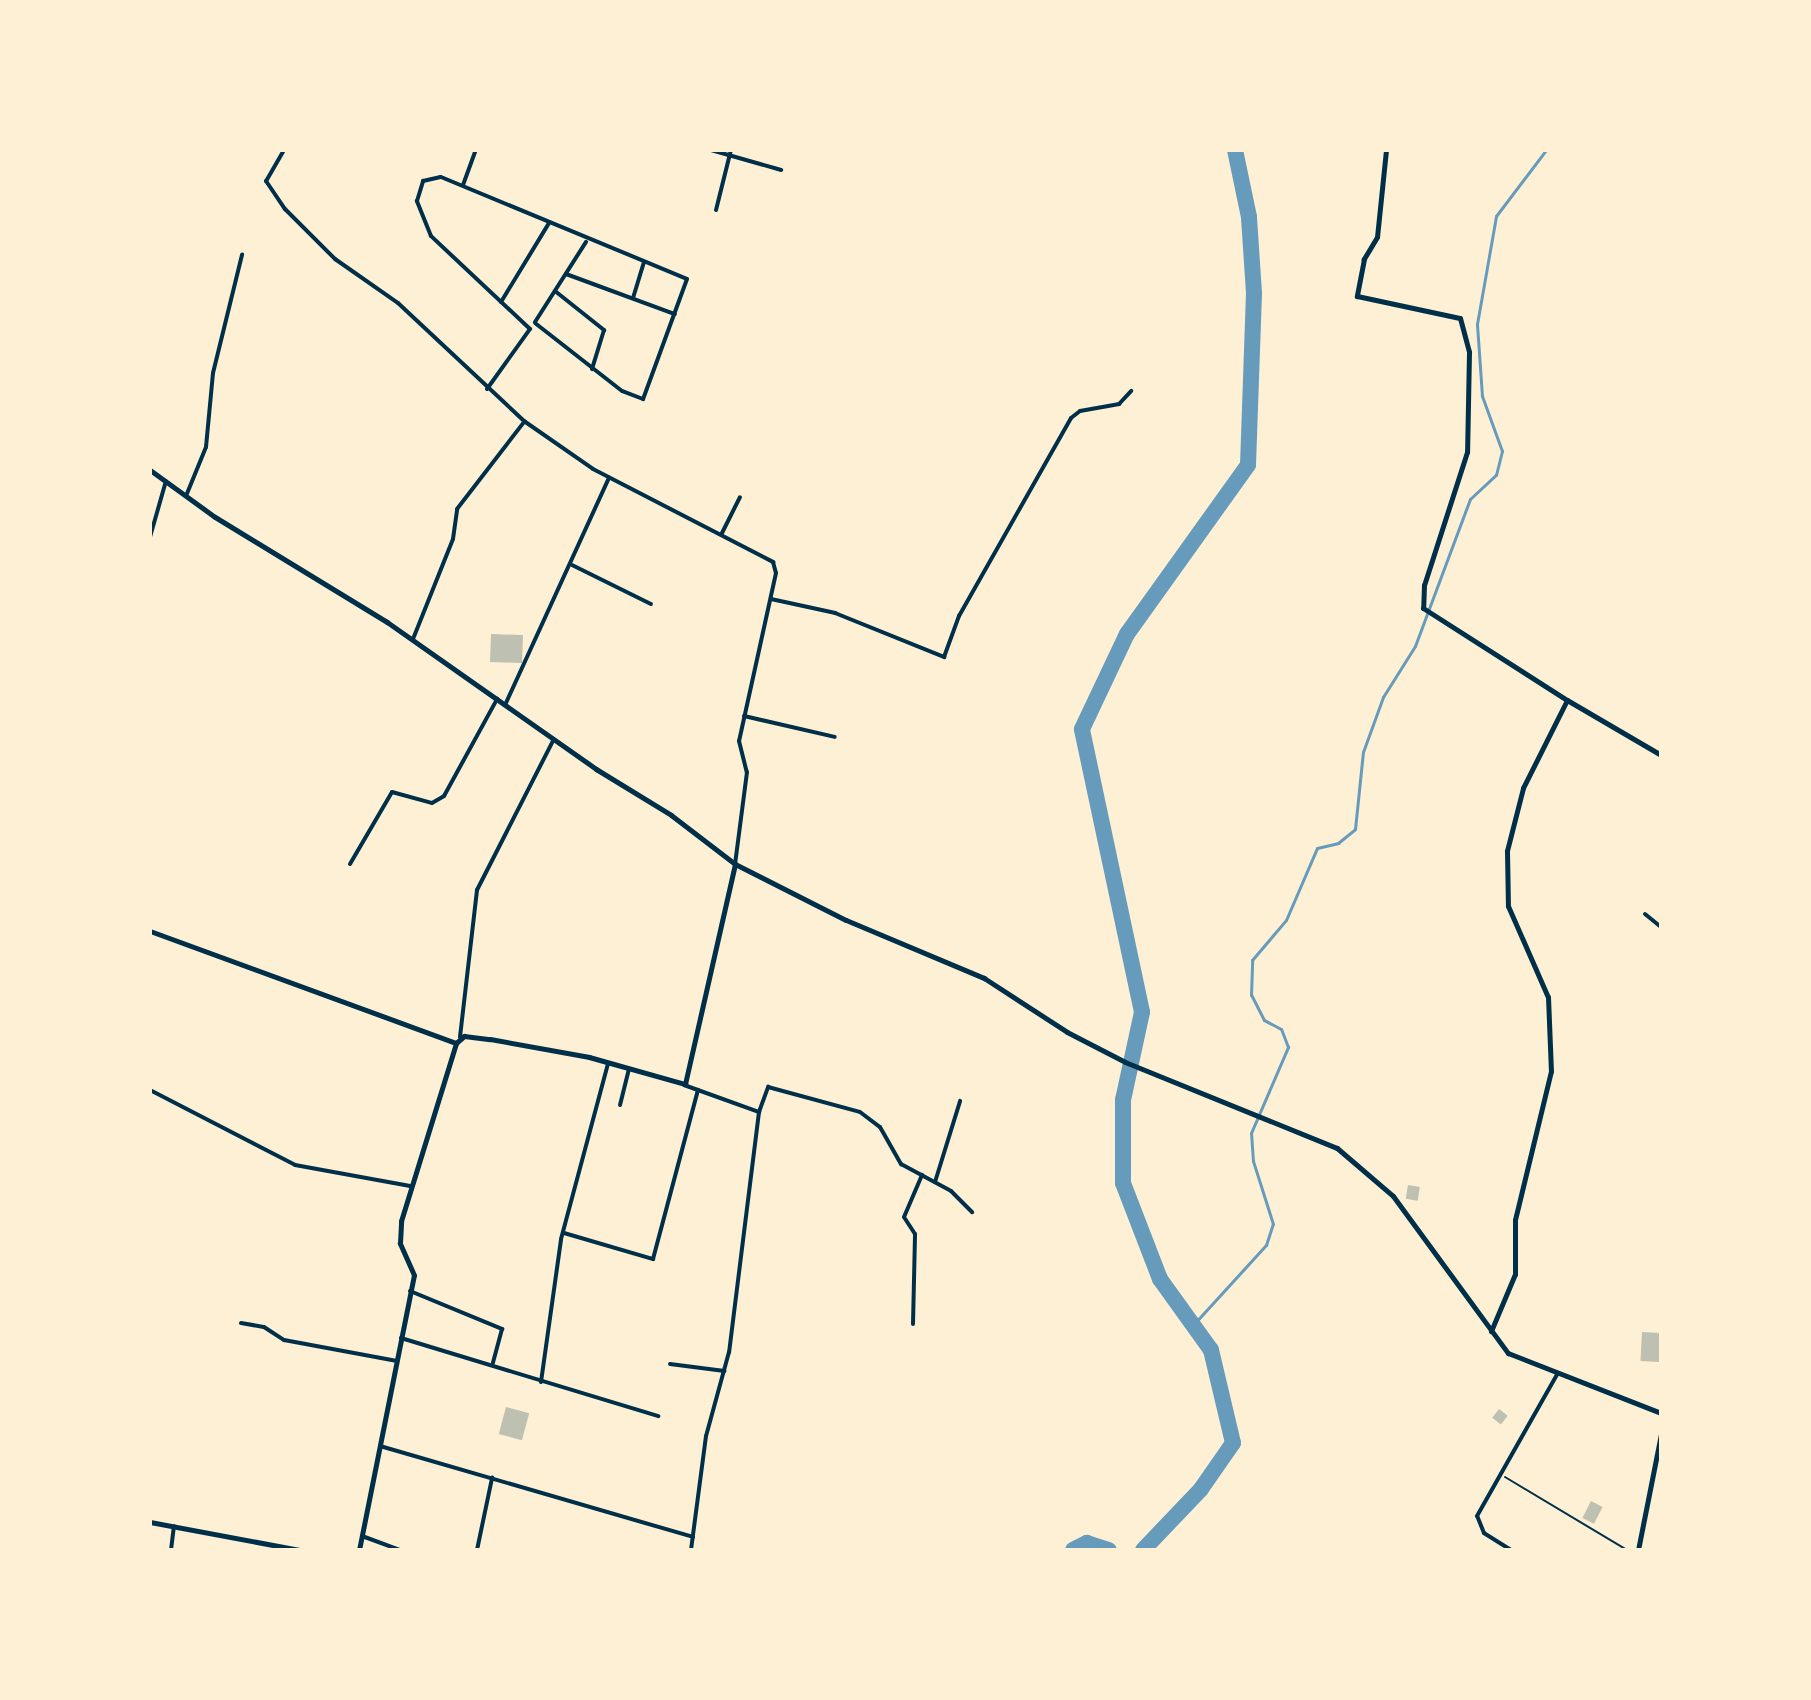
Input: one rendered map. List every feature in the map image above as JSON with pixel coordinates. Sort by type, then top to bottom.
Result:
[{"type":"street","points":[[284,150],[266,181],[285,209],[335,259],[407,311],[524,421],[609,477],[773,562],[771,599],[739,745],[747,772],[735,864],[684,1085]]},
{"type":"street","points":[[463,186],[476,150]]},
{"type":"street","points":[[649,150],[655,150]]},
{"type":"street","points":[[711,150],[781,170]]},
{"type":"street","points":[[1386,150],[1377,237],[1364,259],[1357,296],[1460,318],[1469,352],[1467,452],[1424,585],[1423,608],[1567,700],[1661,755]]},
{"type":"street","points":[[716,210],[730,153]]},
{"type":"street","points":[[530,329],[438,244],[422,218],[417,194],[423,181],[435,175],[586,241],[687,279],[645,398],[622,391],[535,323]]},
{"type":"street","points":[[501,302],[549,223]]},
{"type":"street","points":[[487,389],[535,323],[586,241]]},
{"type":"street","points":[[186,496],[206,447],[214,365],[242,255]]},
{"type":"street","points":[[633,299],[644,262]]},
{"type":"street","points":[[566,274],[675,314]]},
{"type":"street","points":[[555,291],[604,330],[592,369]]},
{"type":"street","points":[[771,599],[835,613],[944,657],[965,605],[1071,418],[1080,411],[1119,404],[1131,391]]},
{"type":"street","points":[[413,639],[453,539],[457,509],[524,421]]},
{"type":"street","points":[[150,470],[186,496],[413,639],[554,739],[671,815],[735,864],[846,920],[984,978],[1067,1032],[1128,1063],[1337,1148],[1393,1196],[1491,1332],[1514,1357],[1661,1413]]},
{"type":"street","points":[[505,705],[572,565],[609,477]]},
{"type":"street","points":[[150,537],[166,481]]},
{"type":"street","points":[[722,533],[740,497]]},
{"type":"street","points":[[572,565],[651,604]]},
{"type":"street","points":[[350,864],[392,792],[432,803],[444,796],[497,699]]},
{"type":"street","points":[[1491,1332],[1515,1274],[1515,1220],[1551,1071],[1548,997],[1508,906],[1507,851],[1523,788],[1567,700]]},
{"type":"street","points":[[744,716],[835,737]]},
{"type":"street","points":[[359,1550],[413,1268],[399,1237],[410,1186],[460,1037],[477,890],[554,739]]},
{"type":"street","points":[[1645,914],[1661,927]]},
{"type":"street","points":[[150,931],[456,1043]]},
{"type":"street","points":[[460,1037],[608,1063],[684,1085],[759,1112]]},
{"type":"street","points":[[541,1382],[563,1233],[608,1063]]},
{"type":"street","points":[[620,1105],[629,1069]]},
{"type":"street","points":[[691,1550],[706,1436],[725,1371],[759,1112],[768,1087],[860,1112],[880,1127],[897,1160],[935,1182],[972,1212]]},
{"type":"street","points":[[150,1090],[295,1165],[410,1186]]},
{"type":"street","points":[[563,1233],[653,1259],[698,1090]]},
{"type":"street","points":[[935,1182],[960,1101]]},
{"type":"street","points":[[913,1324],[915,1234],[904,1217],[922,1175]]},
{"type":"street","points":[[410,1291],[502,1329],[493,1363]]},
{"type":"street","points":[[241,1323],[264,1327],[284,1340],[397,1361]]},
{"type":"street","points":[[401,1338],[493,1363],[541,1382],[658,1416]]},
{"type":"street","points":[[670,1364],[725,1371]]},
{"type":"street","points":[[1511,1550],[1484,1533],[1477,1516],[1558,1373]]},
{"type":"street","points":[[1638,1550],[1661,1434]]},
{"type":"street","points":[[380,1446],[693,1537]]},
{"type":"street","points":[[477,1550],[492,1478]]},
{"type":"street","points":[[150,1522],[299,1550]]},
{"type":"street","points":[[171,1550],[174,1526]]},
{"type":"street","points":[[362,1536],[400,1550]]},
{"type":"path","points":[[1499,1473],[1627,1550]]},
{"type":"building","points":[[491,634],[523,635],[522,663],[490,662]]},
{"type":"building","points":[[1408,1185],[1420,1187],[1418,1201],[1406,1199]]},
{"type":"building","points":[[1642,1332],[1661,1333],[1659,1362],[1640,1361]]},
{"type":"building","points":[[506,1407],[529,1413],[522,1440],[499,1434]]},
{"type":"building","points":[[1499,1409],[1508,1416],[1501,1424],[1492,1418]]},
{"type":"building","points":[[1591,1501],[1603,1507],[1594,1524],[1582,1518]]},
{"type":"waterway","points":[[1143,1550],[1201,1489],[1233,1443],[1211,1350],[1160,1279],[1123,1183],[1123,1100],[1142,1012],[1082,729],[1127,634],[1248,465],[1254,293],[1249,217],[1235,150]]},
{"type":"waterway","points":[[1192,1326],[1266,1245],[1273,1224],[1253,1161],[1251,1133],[1288,1047],[1281,1029],[1264,1020],[1251,995],[1252,960],[1286,920],[1317,848],[1338,843],[1355,829],[1363,752],[1383,697],[1415,646],[1470,499],[1496,475],[1502,451],[1482,396],[1477,324],[1496,216],[1546,150]]},
{"type":"waterway","points":[[1073,1550],[1087,1543],[1109,1550]]}]
